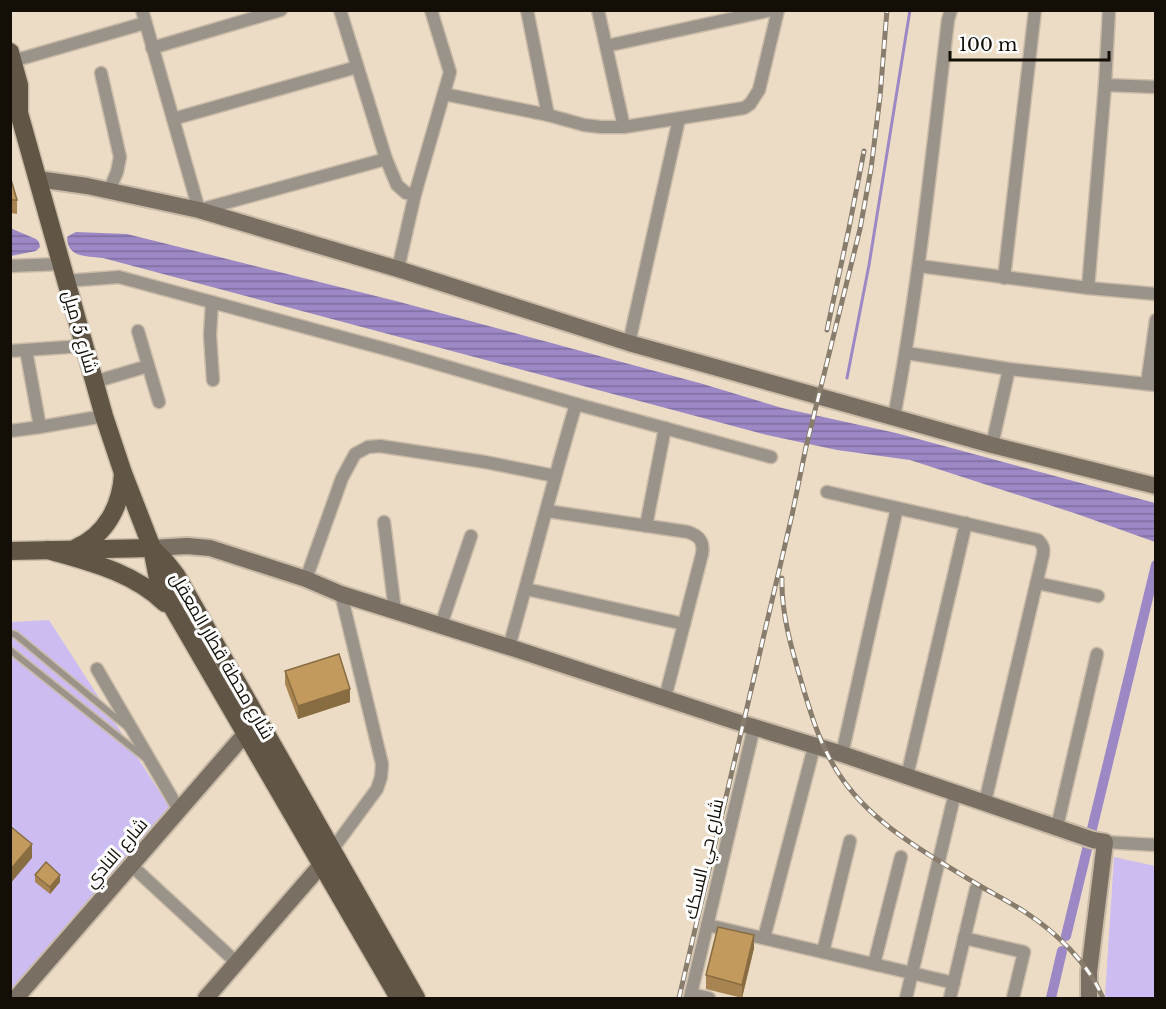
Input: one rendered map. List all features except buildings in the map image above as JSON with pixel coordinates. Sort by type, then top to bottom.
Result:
[{"type":"main road","name":"شارع 5 ميل","points":[[12,56],[15,95],[83,346],[123,473],[152,548]]},
{"type":"main road","points":[[72,550],[94,538],[109,521],[122,487],[123,473]]},
{"type":"main road","points":[[10,551],[152,548]]},
{"type":"main road","name":"شارع محطة قطار المعقل","points":[[152,548],[159,585],[245,734],[327,857],[416,999]]},
{"type":"main road","name":"شارع محطة قطار المعقل","points":[[152,548],[176,575],[327,857],[399,999]]},
{"type":"main road","points":[[48,550],[96,564],[129,577],[151,590],[175,612]]},
{"type":"street","points":[[142,10],[199,210]]},
{"type":"street","points":[[152,48],[280,10]]},
{"type":"street","points":[[340,10],[386,159],[397,185],[406,194],[415,194]]},
{"type":"street","points":[[398,270],[415,194],[450,72],[431,10]]},
{"type":"street","points":[[527,10],[548,116]]},
{"type":"street","points":[[598,10],[624,127]]},
{"type":"street","points":[[606,46],[772,10]]},
{"type":"street","points":[[444,94],[601,127],[624,127],[744,108],[750,104],[759,90],[778,10]]},
{"type":"street","points":[[894,417],[919,266],[951,10]]},
{"type":"street","points":[[1004,278],[1035,10]]},
{"type":"street","points":[[1088,288],[1109,10]]},
{"type":"street","points":[[12,56],[145,23]]},
{"type":"street","points":[[173,119],[357,67]]},
{"type":"street","points":[[101,73],[120,157],[109,191]]},
{"type":"street","points":[[1105,85],[1155,87]]},
{"type":"street","points":[[629,344],[679,119]]},
{"type":"street","points":[[199,210],[386,159]]},
{"type":"street","points":[[38,179],[87,186],[199,210],[398,270],[629,344],[992,445],[1155,486]]},
{"type":"street","points":[[10,266],[119,277],[771,457]]},
{"type":"street","points":[[919,266],[1088,288],[1155,294]]},
{"type":"street","points":[[212,302],[210,335],[213,380]]},
{"type":"street","points":[[906,353],[1009,369],[1151,384],[1155,320]]},
{"type":"street","points":[[138,331],[159,402]]},
{"type":"street","points":[[10,351],[83,346]]},
{"type":"street","points":[[26,350],[40,427]]},
{"type":"street","points":[[94,382],[148,366]]},
{"type":"street","points":[[992,445],[1009,369]]},
{"type":"street","points":[[509,647],[576,404]]},
{"type":"street","points":[[10,431],[104,416]]},
{"type":"street","points":[[646,526],[665,428]]},
{"type":"street","points":[[306,579],[342,478],[355,454],[368,447],[380,446],[485,462],[555,476]]},
{"type":"street","points":[[827,492],[1038,540],[1042,544],[1044,549],[1037,583],[985,802]]},
{"type":"street","points":[[842,754],[897,508]]},
{"type":"street","points":[[547,511],[688,532],[696,534],[701,540],[704,547],[665,698]]},
{"type":"street","points":[[384,522],[395,611]]},
{"type":"street","points":[[907,776],[966,523]]},
{"type":"street","points":[[441,625],[471,536]]},
{"type":"street","points":[[152,548],[187,546],[210,548],[306,579],[340,594],[814,747],[842,754],[1099,841],[1155,845]]},
{"type":"street","points":[[1037,583],[1098,596]]},
{"type":"street","points":[[525,589],[684,624]]},
{"type":"street","points":[[206,999],[327,857],[377,789],[381,777],[382,764],[340,594]]},
{"type":"street","points":[[1063,829],[1097,654]]},
{"type":"street","points":[[97,669],[179,810]]},
{"type":"street","name":"شارع حي السكك","points":[[690,996],[754,727]]},
{"type":"street","name":"شارع النادي","points":[[16,999],[245,734]]},
{"type":"street","points":[[764,938],[814,747]]},
{"type":"street","points":[[906,999],[955,793]]},
{"type":"street","points":[[823,952],[850,841]]},
{"type":"street","points":[[1089,999],[1099,841]]},
{"type":"street","points":[[874,964],[901,857]]},
{"type":"street","points":[[131,865],[237,963]]},
{"type":"street","points":[[950,999],[976,889]]},
{"type":"street","points":[[707,925],[954,983]]},
{"type":"street","points":[[964,938],[1024,952],[1013,999]]},
{"type":"street","points":[[690,996],[709,999]]},
{"type":"lane","points":[[10,633],[16,635],[134,733]]},
{"type":"lane","points":[[10,650],[152,764]]},
{"type":"shaded area","points":[[10,228],[36,239],[40,247],[36,251],[11,256]]},
{"type":"shaded area","points":[[76,232],[127,234],[396,301],[703,384],[782,408],[896,433],[1155,503],[1155,542],[910,460],[837,450],[767,435],[103,258],[79,255],[70,249],[67,237]]},
{"type":"shaded area","points":[[49,620],[170,808],[11,991],[11,622]]},
{"type":"shaded area","points":[[1114,857],[1155,866],[1155,998],[1105,996]]},
{"type":"waterway","points":[[847,378],[869,265],[910,10]]},
{"type":"waterway","points":[[1066,936],[1156,565]]},
{"type":"waterway","points":[[1051,998],[1062,951]]},
{"type":"railway","points":[[679,998],[806,447],[860,229],[871,169],[880,97],[887,10]]},
{"type":"railway","points":[[827,330],[864,151]]},
{"type":"railway","points":[[782,578],[783,605],[788,632],[806,697],[823,746],[843,780],[856,797],[889,827],[945,865],[1020,909],[1049,929],[1080,961],[1103,998]]}]
